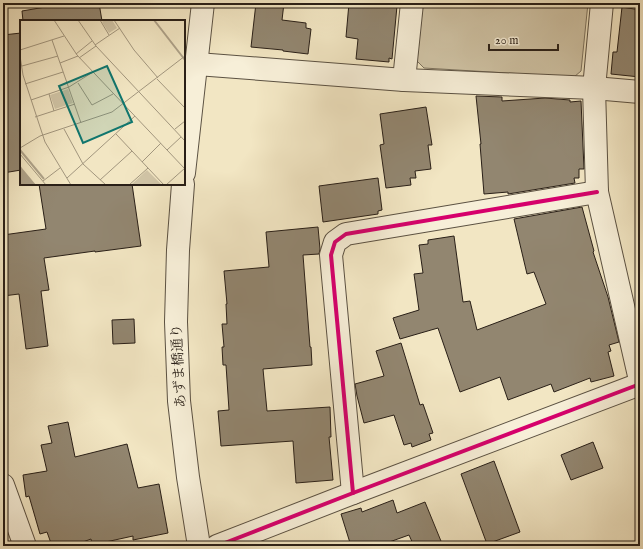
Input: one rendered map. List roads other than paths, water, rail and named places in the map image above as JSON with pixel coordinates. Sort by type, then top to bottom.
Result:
[{"type":"street","points":[[185,165],[203,3]]},
{"type":"street","points":[[404,80],[412,3]]},
{"type":"street","points":[[602,3],[594,88],[597,192],[640,380]]},
{"type":"street","points":[[197,64],[404,80],[594,88],[640,92]]},
{"type":"street","name":"あずま橋通り","points":[[183,185],[178,250],[176,322],[179,393],[188,477],[199,546]]},
{"type":"street","points":[[353,493],[331,255],[335,242],[346,234],[597,192]]},
{"type":"street","points":[[217,546],[640,384]]},
{"type":"street","points":[[3,485],[25,546]]}]
